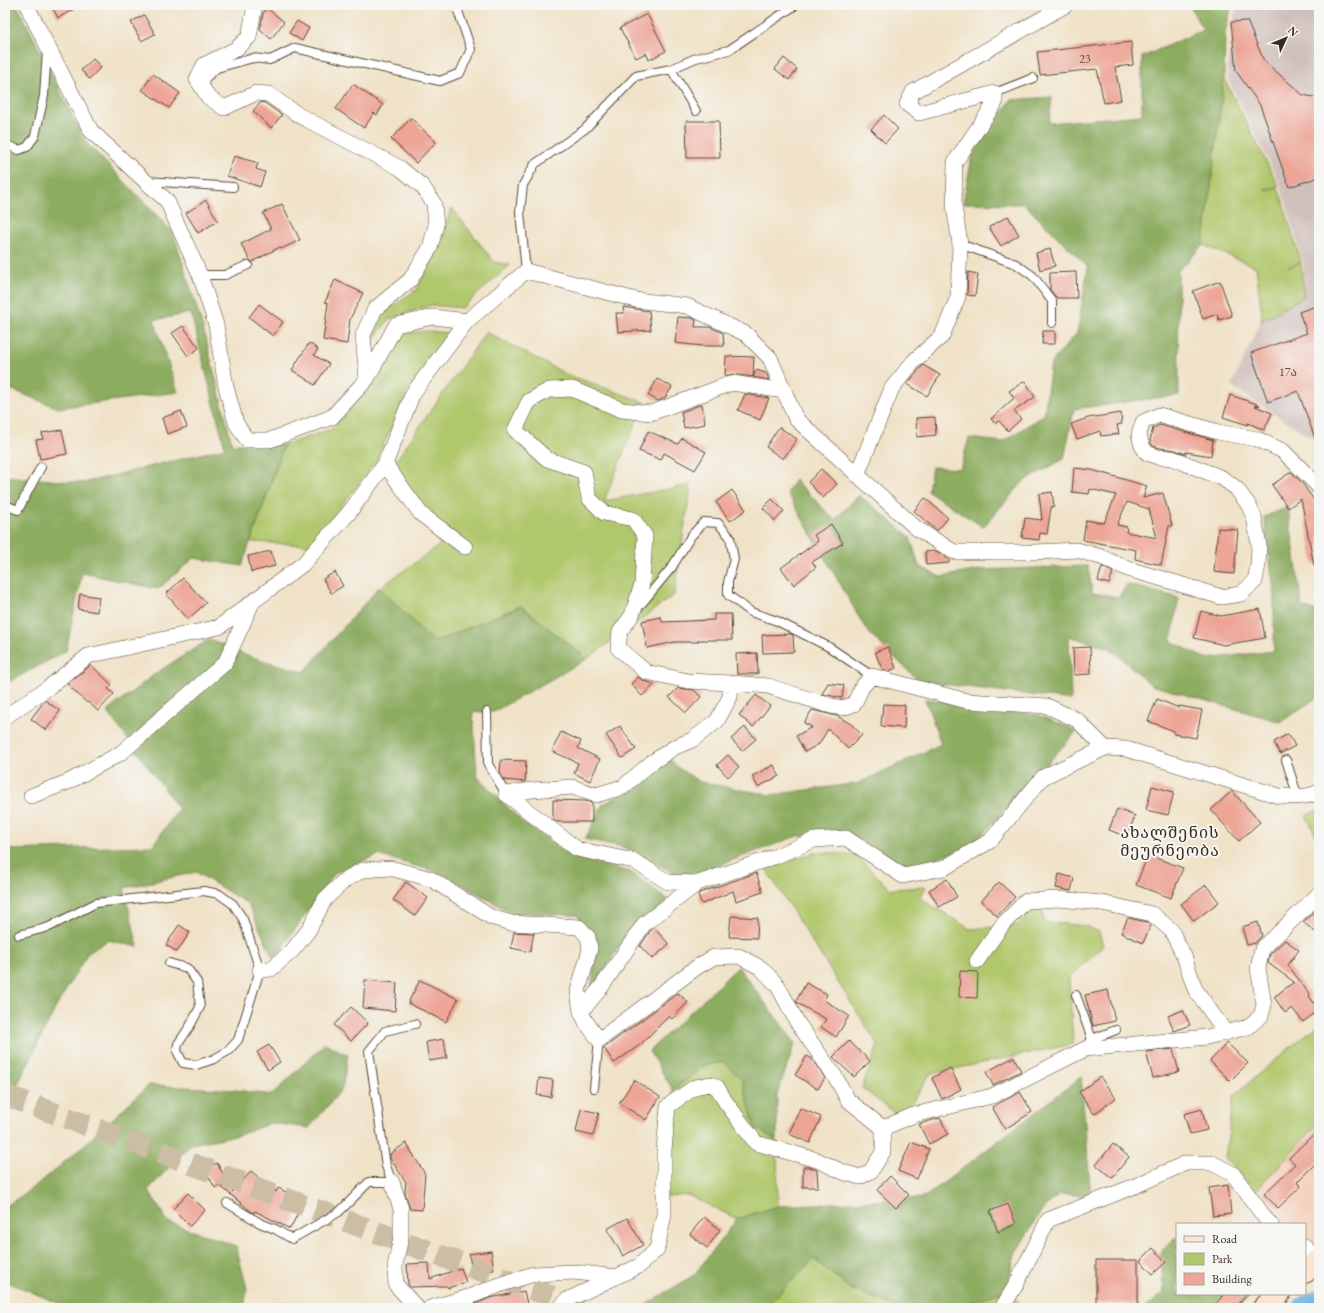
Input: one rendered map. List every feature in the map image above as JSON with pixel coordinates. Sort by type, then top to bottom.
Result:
[{"type":"main road","points":[[1264,1308],[1278,1295]]},
{"type":"street","points":[[28,5],[47,47],[90,131],[167,201],[200,275],[216,325],[226,387],[236,423],[247,440],[270,440],[332,417],[367,379],[396,325],[434,317],[467,321]]},
{"type":"street","points":[[256,5],[249,37],[236,49],[204,65],[197,79],[208,97],[224,108],[256,92],[268,94],[300,116],[400,168],[423,187],[434,204],[436,225],[430,248],[410,280],[374,309],[363,335],[367,379]]},
{"type":"street","points":[[857,475],[892,388],[914,361],[942,336],[958,298],[960,244],[954,206],[955,162],[995,103],[995,93],[919,113],[907,104],[913,92],[1066,5]]},
{"type":"street","points":[[5,717],[49,687],[88,656],[219,627],[303,564],[348,514],[385,464],[413,393],[467,321],[526,271],[636,300],[687,306],[746,334],[770,358],[796,419],[916,528],[954,552],[1035,552],[1076,550],[1101,557],[1128,569],[1221,597],[1241,594],[1254,581],[1258,565],[1259,545],[1254,517],[1248,504],[1236,488],[1222,478],[1172,458],[1147,453],[1142,446],[1140,434],[1144,422],[1159,415],[1218,432],[1257,438],[1283,451],[1319,487]]},
{"type":"street","points":[[784,391],[732,383],[650,413],[622,410],[572,389],[549,390],[529,401],[515,430],[547,459],[584,472],[589,498],[604,513],[633,519],[645,536],[642,584],[632,615],[620,632],[618,648],[646,672],[688,681],[768,686],[831,706],[843,708],[854,704],[862,687],[872,676],[967,701],[1047,706],[1077,720],[1105,748]]},
{"type":"street","points":[[385,464],[422,514],[465,547]]},
{"type":"street","points":[[31,796],[68,782],[121,753],[220,668],[225,663],[253,602]]},
{"type":"street","points":[[506,794],[532,790],[572,787],[596,795],[623,787],[651,763],[675,747],[692,740],[717,720],[730,697],[731,683]]},
{"type":"street","points":[[581,1012],[602,986],[644,924],[698,884],[774,857],[814,840],[846,838],[903,876],[944,868],[990,840],[1043,777],[1105,748],[1126,749],[1279,796],[1312,796],[1319,792]]},
{"type":"street","points":[[506,794],[577,849],[634,862],[668,882],[698,884]]},
{"type":"street","points":[[260,970],[271,970],[292,951],[308,931],[325,899],[346,879],[363,870],[390,868],[431,879],[491,917],[511,923],[579,927],[588,937],[590,949],[578,991],[581,1012],[586,1022],[599,1040],[697,966],[714,957],[738,956],[761,968],[778,986],[797,1022],[836,1078],[848,1100],[883,1128]]},
{"type":"street","points":[[883,1128],[914,1116],[992,1096],[1089,1044],[1207,1037],[1248,1027],[1261,1016],[1264,1006],[1258,968],[1262,949],[1319,894]]},
{"type":"street","points":[[977,960],[1003,924],[1026,900],[1058,899],[1102,903],[1152,914],[1171,930],[1184,956],[1195,989],[1226,1033]]},
{"type":"street","points":[[560,1308],[567,1300],[639,1266],[657,1249],[664,1214],[664,1150],[668,1106],[695,1087],[710,1084],[717,1087],[725,1101],[756,1143],[817,1160],[843,1172],[860,1177],[871,1171],[883,1152],[883,1128]]},
{"type":"street","points":[[1002,1308],[1017,1283],[1048,1220],[1135,1186],[1186,1163],[1212,1163],[1233,1174],[1270,1223]]},
{"type":"street","points":[[392,1182],[401,1209],[401,1237],[395,1266],[396,1285],[417,1308]]},
{"type":"street","points":[[430,1308],[469,1297],[502,1284],[534,1274],[574,1272],[616,1278]]},
{"type":"lane","points":[[200,83],[217,68],[253,58],[270,60],[295,48],[440,81],[460,73],[471,49],[456,5]]},
{"type":"lane","points":[[526,271],[520,212],[523,185],[535,164],[585,129],[636,76],[671,68],[696,58],[729,50],[794,6]]},
{"type":"lane","points":[[5,144],[19,150],[27,146],[35,136],[44,96],[47,47]]},
{"type":"lane","points":[[671,68],[696,111]]},
{"type":"lane","points":[[995,93],[1033,78]]},
{"type":"lane","points":[[146,181],[233,187]]},
{"type":"lane","points":[[960,244],[1016,264],[1033,276],[1052,301],[1052,323]]},
{"type":"lane","points":[[200,275],[225,275],[248,265]]},
{"type":"lane","points":[[5,505],[18,510],[41,467]]},
{"type":"lane","points":[[632,615],[672,567],[691,536],[704,522],[718,523],[730,537],[734,559],[728,582],[728,595],[751,612],[777,621],[829,647],[872,676]]},
{"type":"lane","points":[[487,712],[488,764],[506,794]]},
{"type":"lane","points":[[1286,760],[1298,797]]},
{"type":"lane","points":[[19,935],[49,927],[96,903],[204,891],[220,894],[233,904],[243,919],[260,970],[238,1040],[228,1051],[214,1059],[196,1065],[183,1063],[177,1051],[178,1044],[200,1007],[198,982],[187,968],[168,964]]},
{"type":"lane","points":[[1076,995],[1089,1044],[1116,1030]]},
{"type":"lane","points":[[228,1203],[260,1223],[275,1229],[292,1239],[339,1212],[369,1182],[392,1182],[386,1166],[369,1051],[385,1031],[414,1024]]},
{"type":"lane","points":[[594,1088],[599,1040]]},
{"type":"shaded area","points":[[1236,5],[1319,5],[1319,442],[1231,386],[1261,321],[1304,296],[1303,262],[1281,186],[1227,77]]},
{"type":"shaded area","points":[[1319,1123],[1319,1241],[1310,1248],[1306,1242],[1306,1223],[1277,1223],[1255,1191]]},
{"type":"green space","points":[[5,5],[17,5],[85,141],[173,232],[203,328],[232,444],[284,445],[242,566],[194,558],[158,589],[82,573],[66,651],[5,684],[5,476],[83,483],[225,448],[191,313],[154,320],[178,392],[58,408],[5,387]]},
{"type":"green space","points":[[1189,5],[1232,5],[1225,32],[1224,77],[1203,245],[1178,271],[1179,395],[1074,409],[1064,459],[1024,481],[983,527],[928,491],[932,467],[960,469],[969,438],[1002,442],[1044,415],[1051,363],[1077,333],[1088,267],[1024,204],[963,203],[972,156],[1011,100],[1052,97],[1049,123],[1142,115],[1142,57],[1203,30]]},
{"type":"green space","points":[[1224,78],[1279,187],[1264,189],[1279,189],[1301,262],[1288,267],[1301,263],[1304,296],[1261,321],[1262,316],[1256,267],[1203,245]]},
{"type":"green space","points":[[452,208],[494,262],[510,265],[462,308],[431,305],[389,319],[370,344],[379,316],[416,290],[434,257]]},
{"type":"green space","points":[[426,331],[451,333],[407,392],[375,463],[310,545],[251,542],[284,445],[332,429],[373,385],[401,334]]},
{"type":"green space","points":[[486,332],[566,374],[644,402],[604,501],[691,485],[674,595],[587,659],[521,606],[434,642],[379,588],[440,545],[392,466]]},
{"type":"green space","points":[[795,480],[835,520],[859,495],[910,537],[919,566],[940,577],[979,570],[1088,566],[1092,593],[1119,597],[1127,584],[1179,598],[1171,641],[1206,659],[1274,651],[1274,591],[1264,517],[1288,507],[1302,607],[1319,612],[1319,696],[1281,722],[1151,685],[1110,648],[1069,636],[1071,700],[919,681],[867,631],[787,492]]},
{"type":"green space","points":[[379,587],[434,642],[521,606],[587,659],[493,712],[473,712],[477,776],[523,823],[576,858],[631,872],[670,901],[630,928],[591,992],[596,947],[577,915],[512,913],[443,874],[378,855],[335,873],[274,959],[248,904],[196,872],[124,888],[138,947],[108,940],[87,954],[56,1007],[14,1092],[5,1089],[5,850],[152,846],[179,809],[107,711],[159,671],[210,639],[245,655],[304,672]]},
{"type":"green space","points":[[925,699],[1038,715],[1077,731],[971,847],[902,868],[855,837],[797,836],[685,878],[623,847],[585,839],[603,804],[632,790],[670,759],[677,767],[700,782],[770,795],[859,783],[941,744]]},
{"type":"green space","points":[[1319,809],[1319,841],[1306,816]]},
{"type":"green space","points":[[819,852],[856,855],[890,889],[926,887],[920,898],[970,929],[1017,925],[1044,897],[1043,922],[1086,926],[1099,932],[1103,946],[1069,978],[1073,1044],[930,1074],[902,1119],[862,1088],[878,1045],[764,866]]},
{"type":"green space","points":[[738,967],[795,1043],[777,1095],[777,1141],[755,1127],[742,1080],[724,1062],[705,1065],[673,1090],[649,1051]]},
{"type":"green space","points":[[1319,1025],[1319,1123],[1255,1191],[1225,1158],[1234,1095]]},
{"type":"green space","points":[[325,1043],[348,1055],[342,1089],[309,1128],[271,1123],[239,1135],[191,1144],[148,1190],[168,1222],[236,1246],[247,1289],[244,1308],[70,1308],[5,1281],[5,1207],[25,1194],[62,1165],[149,1085],[236,1090],[272,1095]]},
{"type":"green space","points":[[724,1062],[742,1080],[755,1127],[777,1141],[778,1206],[737,1219],[688,1195],[666,1197],[660,1140],[673,1090],[705,1065]]},
{"type":"green space","points":[[1081,1077],[1091,1196],[1059,1194],[1040,1213],[1015,1254],[1007,1290],[955,1308],[900,1308],[850,1288],[814,1259],[765,1308],[641,1308],[694,1275],[737,1219],[778,1206],[924,1198]]},
{"type":"green space","points":[[1176,1238],[1176,1295],[1251,1295],[1238,1308],[1145,1308],[1164,1293],[1160,1251]]},
{"type":"green space","points":[[814,1259],[850,1289],[900,1308],[765,1308]]},
{"type":"green space","points":[[1007,1290],[1019,1302],[1022,1308],[955,1308]]},
{"type":"building","points":[[51,5],[81,5],[58,18]]},
{"type":"building","points":[[267,8],[284,22],[271,39],[260,29],[263,13]]},
{"type":"building","points":[[647,14],[666,51],[649,60],[646,53],[636,58],[620,28]]},
{"type":"building","points":[[144,15],[155,34],[141,41],[131,22]]},
{"type":"building","points":[[297,21],[309,28],[302,41],[289,33]]},
{"type":"building","points":[[1247,21],[1264,61],[1303,95],[1319,98],[1319,177],[1289,187],[1260,105],[1236,71],[1231,22]]},
{"type":"building","points":[[1131,42],[1133,65],[1115,67],[1121,100],[1104,103],[1097,69],[1040,75],[1037,52]]},
{"type":"building","points":[[784,58],[797,69],[789,80],[775,69]]},
{"type":"building","points":[[93,59],[101,67],[89,79],[81,70]]},
{"type":"building","points":[[153,74],[180,93],[169,108],[142,90]]},
{"type":"building","points":[[353,84],[383,105],[377,115],[374,113],[364,128],[336,109]]},
{"type":"building","points":[[261,102],[265,103],[282,115],[271,128],[253,111]]},
{"type":"building","points":[[884,115],[898,129],[885,143],[871,129]]},
{"type":"building","points":[[411,118],[436,142],[416,163],[391,139]]},
{"type":"building","points":[[686,121],[719,121],[720,158],[687,158]]},
{"type":"building","points":[[234,156],[258,163],[256,169],[265,172],[260,187],[227,176]]},
{"type":"building","points":[[206,200],[218,221],[198,233],[186,213]]},
{"type":"building","points":[[282,204],[300,240],[281,249],[280,247],[252,262],[241,244],[271,229],[263,213]]},
{"type":"building","points":[[1008,216],[1019,235],[1001,246],[989,227]]},
{"type":"building","points":[[1050,249],[1055,266],[1040,270],[1036,253]]},
{"type":"building","points":[[968,272],[978,274],[975,296],[967,295]]},
{"type":"building","points":[[1076,272],[1077,298],[1057,298],[1050,290],[1050,273]]},
{"type":"building","points":[[335,280],[363,293],[350,319],[347,344],[323,340],[328,303],[325,302]]},
{"type":"building","points":[[1220,281],[1232,316],[1219,320],[1217,314],[1203,319],[1193,291]]},
{"type":"building","points":[[259,304],[283,322],[273,336],[249,317]]},
{"type":"building","points":[[1319,305],[1318,447],[1298,391],[1268,402],[1251,353],[1307,333],[1299,312]]},
{"type":"building","points":[[623,307],[649,311],[651,330],[618,332],[616,313],[624,313]]},
{"type":"building","points":[[678,317],[692,318],[696,320],[695,327],[710,327],[723,333],[724,346],[702,346],[675,343]]},
{"type":"building","points":[[183,326],[199,348],[188,356],[172,333]]},
{"type":"building","points":[[1043,331],[1055,331],[1055,344],[1042,344]]},
{"type":"building","points":[[309,343],[318,349],[314,355],[329,364],[315,385],[292,370]]},
{"type":"building","points":[[726,356],[754,357],[753,377],[733,374],[725,376]]},
{"type":"building","points":[[923,365],[940,375],[927,396],[907,384]]},
{"type":"building","points":[[756,370],[766,373],[769,380],[753,377]]},
{"type":"building","points":[[657,379],[672,387],[665,398],[658,401],[648,395]]},
{"type":"building","points":[[1025,381],[1035,397],[1014,411],[1021,419],[1008,431],[999,421],[995,423],[991,419],[1014,398],[1009,391]]},
{"type":"building","points":[[745,394],[769,398],[760,420],[738,410]]},
{"type":"building","points":[[1230,395],[1260,405],[1255,406],[1272,413],[1264,430],[1248,423],[1248,425],[1223,417]]},
{"type":"building","points":[[702,404],[705,424],[684,428],[681,412]]},
{"type":"building","points":[[181,411],[187,427],[167,434],[162,418]]},
{"type":"building","points":[[1121,413],[1122,424],[1117,425],[1119,434],[1101,436],[1100,431],[1077,439],[1071,424],[1088,418]]},
{"type":"building","points":[[935,417],[936,435],[917,437],[916,418]]},
{"type":"building","points":[[1160,425],[1213,440],[1211,456],[1186,452],[1186,454],[1175,450],[1153,446],[1150,441],[1153,428]]},
{"type":"building","points":[[779,427],[797,439],[783,459],[766,447]]},
{"type":"building","points":[[62,430],[67,454],[40,459],[36,440],[43,439],[42,433]]},
{"type":"building","points":[[648,431],[678,444],[682,438],[706,452],[695,470],[664,453],[661,460],[639,451]]},
{"type":"building","points":[[1074,468],[1092,470],[1147,486],[1143,498],[1163,493],[1172,526],[1169,526],[1161,565],[1135,559],[1136,550],[1083,540],[1086,520],[1104,523],[1116,495],[1090,489],[1089,494],[1072,492]],"holes":[[[1127,502],[1149,509],[1157,538],[1126,532],[1127,527],[1117,525]]]},
{"type":"building","points":[[821,469],[837,484],[823,498],[808,482]]},
{"type":"building","points":[[1291,472],[1302,483],[1319,507],[1319,564],[1314,565],[1301,499],[1288,508],[1272,485]]},
{"type":"building","points":[[732,490],[746,510],[730,521],[716,502]]},
{"type":"building","points":[[1052,492],[1054,506],[1051,507],[1047,534],[1040,533],[1039,540],[1022,538],[1025,518],[1042,520],[1039,494]]},
{"type":"building","points":[[925,498],[948,518],[937,531],[914,511]]},
{"type":"building","points":[[772,499],[784,511],[775,521],[763,508]]},
{"type":"building","points":[[831,524],[843,543],[812,562],[816,567],[794,585],[781,568],[818,541],[814,535]]},
{"type":"building","points":[[1218,528],[1238,530],[1234,574],[1214,572]]},
{"type":"building","points":[[271,551],[275,566],[251,572],[248,556]]},
{"type":"building","points":[[936,551],[949,560],[949,563],[926,565],[925,552]]},
{"type":"building","points":[[1102,567],[1113,572],[1109,584],[1098,581]]},
{"type":"building","points":[[335,572],[343,586],[331,593],[323,579]]},
{"type":"building","points":[[183,578],[206,603],[188,619],[166,594]]},
{"type":"building","points":[[80,594],[99,597],[97,612],[78,609]]},
{"type":"building","points":[[1260,609],[1265,638],[1224,645],[1194,638],[1201,611],[1221,616]]},
{"type":"building","points":[[714,614],[731,614],[732,640],[675,642],[647,648],[642,621],[661,617],[662,622],[714,620]]},
{"type":"building","points":[[762,635],[793,635],[794,652],[763,653]]},
{"type":"building","points":[[888,647],[896,668],[889,671],[882,669],[875,652]]},
{"type":"building","points":[[1090,647],[1091,674],[1074,675],[1073,648]]},
{"type":"building","points":[[757,653],[758,674],[737,674],[736,654]]},
{"type":"building","points":[[91,665],[112,685],[108,689],[114,694],[98,711],[67,684]]},
{"type":"building","points":[[638,677],[644,681],[655,684],[642,696],[631,684]]},
{"type":"building","points":[[828,683],[844,685],[842,698],[822,694]]},
{"type":"building","points":[[678,688],[694,690],[701,697],[686,713],[669,697]]},
{"type":"building","points":[[756,695],[770,706],[753,727],[739,715]]},
{"type":"building","points":[[1157,699],[1179,708],[1179,706],[1202,710],[1196,738],[1174,734],[1174,731],[1148,721]]},
{"type":"building","points":[[45,700],[60,711],[46,730],[31,719]]},
{"type":"building","points":[[883,704],[905,705],[904,728],[881,726]]},
{"type":"building","points":[[812,710],[837,716],[851,724],[862,735],[848,749],[828,729],[819,744],[805,752],[796,736],[812,727],[804,723]]},
{"type":"building","points":[[620,726],[636,749],[622,758],[606,735]]},
{"type":"building","points":[[745,727],[756,739],[742,751],[731,739]]},
{"type":"building","points":[[561,732],[581,741],[578,748],[600,759],[590,781],[574,773],[578,763],[552,751]]},
{"type":"building","points":[[1288,734],[1295,746],[1280,754],[1274,742]]},
{"type":"building","points":[[728,755],[739,767],[728,777],[717,765]]},
{"type":"building","points":[[501,760],[526,761],[525,782],[504,780],[500,773]]},
{"type":"building","points":[[774,765],[779,776],[758,787],[752,776]]},
{"type":"building","points":[[1152,786],[1174,792],[1168,815],[1146,810]]},
{"type":"building","points":[[1232,791],[1260,822],[1239,841],[1211,810]]},
{"type":"building","points":[[553,800],[585,801],[592,803],[592,822],[557,822],[553,819]]},
{"type":"building","points":[[1117,809],[1135,816],[1127,837],[1109,830]]},
{"type":"building","points":[[1148,855],[1183,868],[1171,898],[1136,885]]},
{"type":"building","points":[[756,873],[763,892],[736,901],[733,891],[702,904],[698,895],[699,893]]},
{"type":"building","points":[[1059,874],[1074,878],[1071,891],[1056,888]]},
{"type":"building","points":[[947,879],[957,897],[939,907],[929,890]]},
{"type":"building","points":[[406,882],[428,898],[415,916],[393,900]]},
{"type":"building","points":[[999,882],[1015,897],[997,916],[981,901]]},
{"type":"building","points":[[1206,885],[1219,902],[1194,921],[1181,904]]},
{"type":"building","points":[[1319,907],[1319,935],[1303,922]]},
{"type":"building","points":[[731,916],[758,918],[757,938],[729,937]]},
{"type":"building","points":[[1128,918],[1148,922],[1151,925],[1143,943],[1121,933]]},
{"type":"building","points":[[1258,922],[1262,936],[1255,943],[1247,945],[1242,927]]},
{"type":"building","points":[[179,925],[190,932],[177,952],[166,945]]},
{"type":"building","points":[[654,928],[669,944],[652,959],[640,946]]},
{"type":"building","points":[[514,932],[534,933],[530,952],[511,948]]},
{"type":"building","points":[[1285,940],[1299,950],[1288,965],[1319,1010],[1303,1022],[1292,1008],[1285,1013],[1274,997],[1294,982],[1268,963],[1270,954]]},
{"type":"building","points":[[960,971],[978,972],[977,998],[959,997]]},
{"type":"building","points":[[365,980],[397,983],[395,1011],[363,1008]]},
{"type":"building","points":[[420,980],[458,999],[446,1022],[408,1003]]},
{"type":"building","points":[[806,983],[827,994],[824,1000],[849,1016],[836,1037],[821,1027],[826,1019],[797,1003],[796,1001]]},
{"type":"building","points":[[1108,990],[1115,1021],[1093,1026],[1085,995]]},
{"type":"building","points":[[678,993],[688,1002],[672,1019],[669,1016],[640,1045],[614,1063],[604,1048]]},
{"type":"building","points":[[351,1007],[368,1023],[351,1041],[334,1025]]},
{"type":"building","points":[[1183,1010],[1190,1025],[1174,1031],[1168,1016]]},
{"type":"building","points":[[444,1039],[447,1058],[429,1061],[426,1042]]},
{"type":"building","points":[[849,1041],[870,1061],[854,1077],[833,1057]]},
{"type":"building","points":[[1227,1043],[1248,1063],[1230,1081],[1210,1061]]},
{"type":"building","points":[[269,1045],[280,1062],[268,1070],[257,1052]]},
{"type":"building","points":[[1173,1049],[1179,1072],[1153,1078],[1146,1052]]},
{"type":"building","points":[[807,1056],[811,1058],[825,1078],[818,1089],[795,1075]]},
{"type":"building","points":[[1014,1057],[1021,1071],[993,1085],[986,1072]]},
{"type":"building","points":[[950,1068],[961,1089],[942,1099],[932,1078]]},
{"type":"building","points":[[1100,1077],[1116,1098],[1094,1114],[1079,1092]]},
{"type":"building","points":[[539,1078],[553,1080],[551,1097],[537,1095]]},
{"type":"building","points":[[634,1080],[660,1097],[646,1120],[619,1103]]},
{"type":"building","points":[[1020,1092],[1032,1112],[1005,1129],[992,1107]]},
{"type":"building","points":[[800,1108],[821,1117],[810,1143],[789,1134]]},
{"type":"building","points":[[581,1109],[599,1113],[593,1136],[576,1132]]},
{"type":"building","points":[[1202,1109],[1207,1130],[1190,1134],[1184,1114]]},
{"type":"building","points":[[940,1118],[948,1134],[929,1144],[919,1124]]},
{"type":"building","points":[[1319,1129],[1319,1160],[1297,1182],[1301,1186],[1278,1208],[1264,1194],[1295,1164],[1289,1158]]},
{"type":"building","points":[[911,1142],[929,1149],[917,1179],[898,1171]]},
{"type":"building","points":[[406,1143],[425,1174],[422,1210],[410,1209],[405,1192],[406,1182],[390,1158],[390,1154]]},
{"type":"building","points":[[1113,1144],[1129,1157],[1112,1178],[1096,1165]]},
{"type":"building","points":[[217,1163],[233,1192],[251,1171],[276,1192],[278,1188],[304,1201],[290,1229],[255,1211],[254,1213],[219,1185],[215,1188],[205,1170]]},
{"type":"building","points":[[803,1167],[809,1167],[817,1170],[818,1187],[803,1187]]},
{"type":"building","points":[[890,1176],[909,1195],[896,1208],[877,1190]]},
{"type":"building","points":[[1228,1185],[1231,1214],[1213,1216],[1209,1188]]},
{"type":"building","points":[[188,1193],[205,1210],[190,1226],[173,1209]]},
{"type":"building","points":[[1008,1204],[1016,1224],[998,1232],[990,1211]]},
{"type":"building","points":[[704,1217],[720,1230],[707,1248],[690,1234]]},
{"type":"building","points":[[627,1218],[643,1245],[623,1256],[607,1229]]},
{"type":"building","points":[[1153,1248],[1166,1262],[1153,1274],[1140,1261]]},
{"type":"building","points":[[491,1251],[494,1270],[472,1273],[469,1254]]},
{"type":"building","points":[[1096,1260],[1138,1260],[1138,1304],[1096,1303]]},
{"type":"building","points":[[429,1263],[430,1279],[461,1268],[466,1282],[448,1288],[447,1286],[410,1287],[408,1284],[407,1264]]},
{"type":"building","points":[[524,1291],[528,1308],[468,1308],[490,1298]]},
{"type":"building","points":[[1224,1295],[1247,1295],[1235,1308],[1211,1308]]},
{"type":"waterway","points":[[1305,1308],[1319,1301]]},
{"type":"tunnel","points":[[5,1095],[582,1308]]},
{"type":"district","name":"ახალშენის მეურნეობა","points":[[1170,841]]}]
